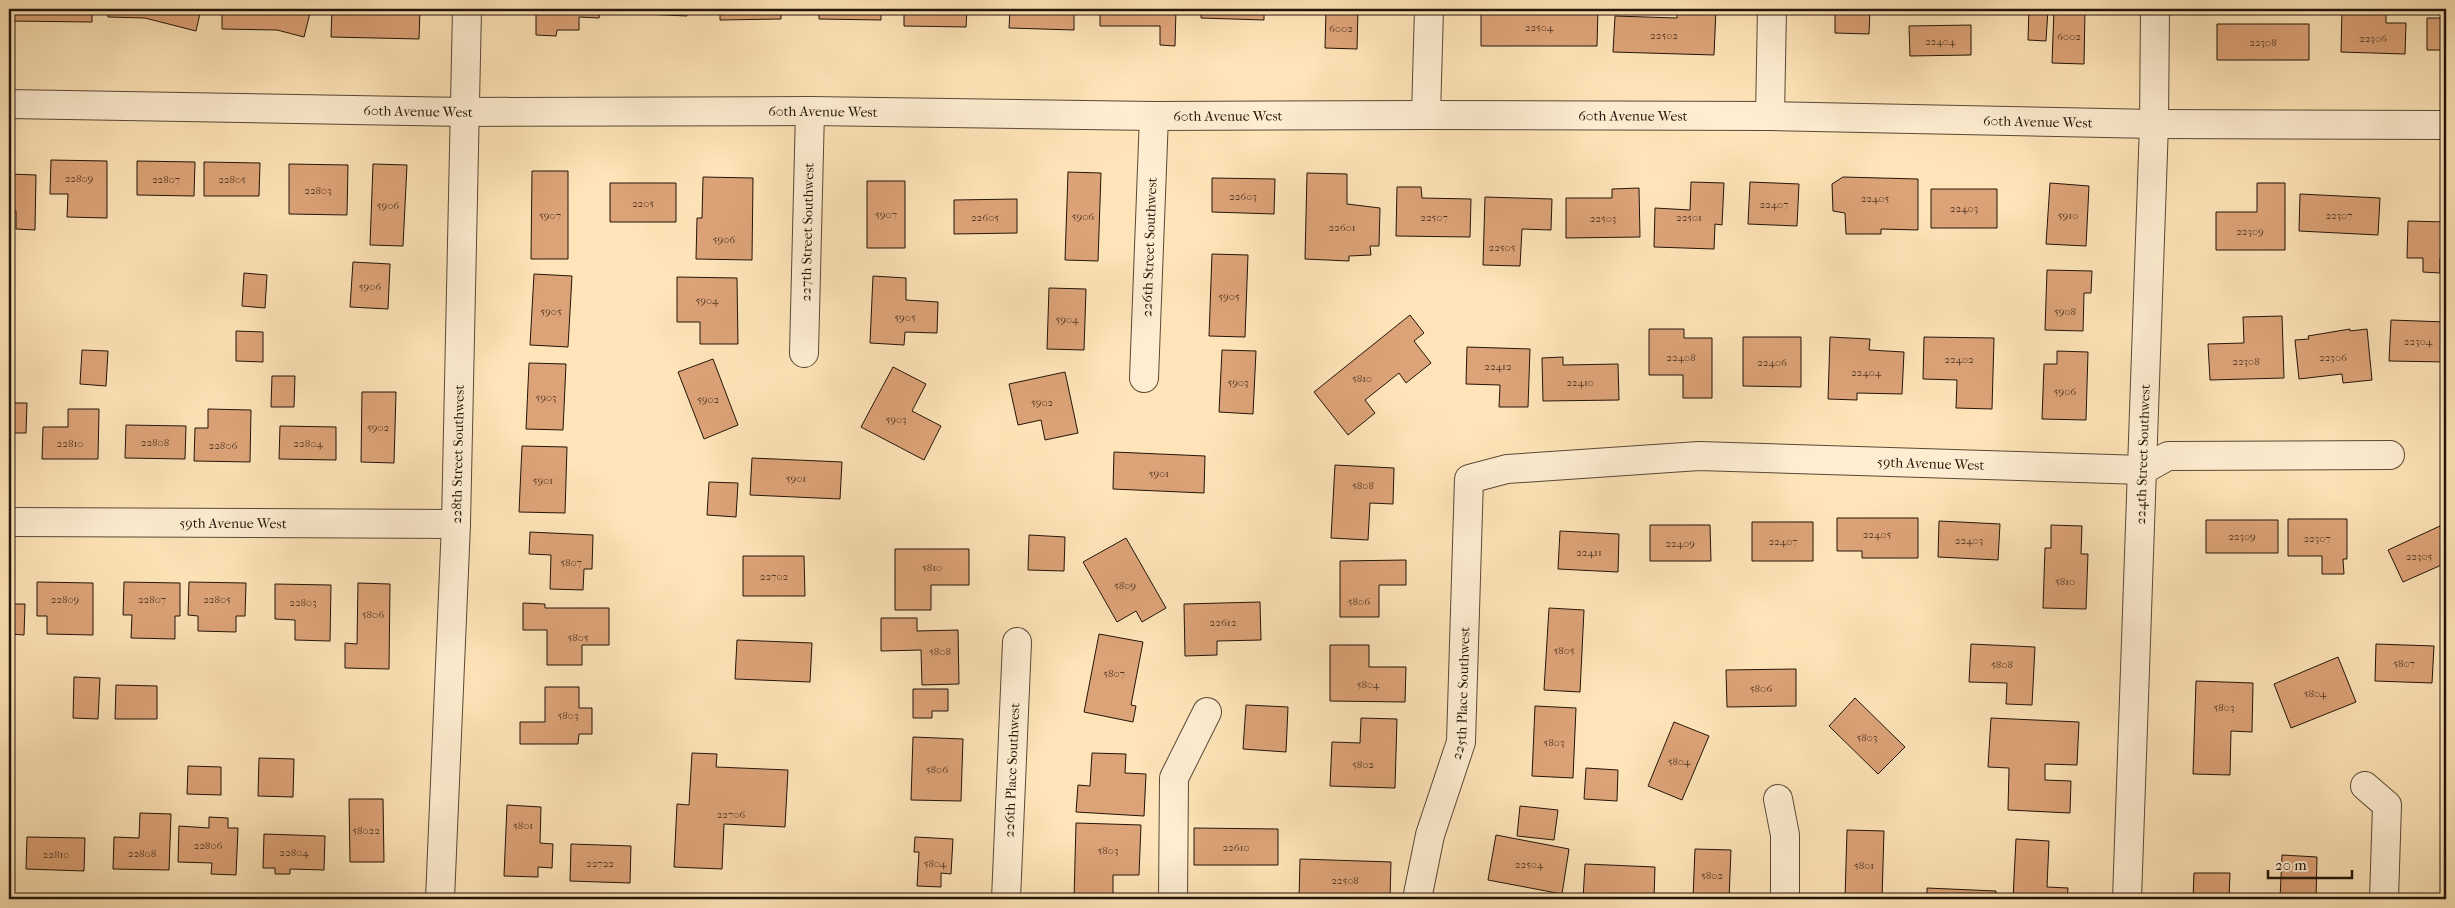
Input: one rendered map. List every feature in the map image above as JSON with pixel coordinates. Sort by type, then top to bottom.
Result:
[{"type":"street","name":"228th Street Southwest","points":[[440,899],[456,524],[467,9]]},
{"type":"street","points":[[1426,114],[1429,9]]},
{"type":"street","points":[[1770,116],[1772,9]]},
{"type":"street","name":"224th Street Southwest","points":[[2127,899],[2154,124],[2155,9]]},
{"type":"street","name":"60th Avenue West","points":[[9,104],[465,112],[810,111],[1154,116],[1426,114],[1770,116],[2154,124],[2446,125]]},
{"type":"street","name":"227th Street Southwest","points":[[804,353],[810,111]]},
{"type":"street","name":"226th Street Southwest","points":[[1144,378],[1154,116]]},
{"type":"street","points":[[2143,470],[2168,456],[2390,455]]},
{"type":"street","name":"59th Avenue West","points":[[1470,479],[1507,469],[1698,456],[2143,470]]},
{"type":"street","name":"225th Place Southwest","points":[[1417,899],[1430,834],[1461,742],[1470,479]]},
{"type":"street","name":"59th Avenue West","points":[[9,522],[456,524]]},
{"type":"street","name":"226th Place Southwest","points":[[1006,899],[1017,642]]},
{"type":"street","points":[[1173,899],[1174,778],[1207,712]]},
{"type":"street","points":[[2365,786],[2387,805],[2384,899]]},
{"type":"street","points":[[1778,799],[1785,835],[1784,899]]},
{"type":"building","points":[[9,9],[92,9],[92,22],[9,21]]},
{"type":"building","points":[[108,9],[201,9],[196,31],[145,18],[108,17]]},
{"type":"building","points":[[222,9],[311,9],[304,37],[277,30],[222,29]]},
{"type":"building","points":[[332,9],[420,9],[419,39],[331,37]]},
{"type":"building","points":[[536,9],[600,9],[599,18],[579,17],[579,30],[557,30],[556,36],[536,35]]},
{"type":"building","points":[[623,9],[687,9],[687,16],[623,13]]},
{"type":"building","points":[[720,9],[781,9],[781,19],[720,20]]},
{"type":"building","points":[[819,9],[881,9],[881,20],[819,19]]},
{"type":"building","points":[[904,9],[967,9],[966,27],[904,26]]},
{"type":"building","points":[[1010,9],[1074,9],[1074,30],[1009,28]]},
{"type":"building","points":[[1100,9],[1176,9],[1175,46],[1160,45],[1160,26],[1100,26]]},
{"type":"building","points":[[1201,9],[1264,9],[1264,20],[1201,18]]},
{"type":"building","points":[[1326,9],[1358,9],[1357,49],[1325,48]]},
{"type":"building","points":[[1481,9],[1598,9],[1597,46],[1481,46]]},
{"type":"building","points":[[1677,9],[1716,9],[1714,55],[1613,52],[1615,16],[1677,18]]},
{"type":"building","points":[[1835,9],[1870,9],[1869,34],[1835,33]]},
{"type":"building","points":[[2029,9],[2048,9],[2046,41],[2028,40]]},
{"type":"building","points":[[2054,9],[2085,9],[2084,64],[2052,63]]},
{"type":"building","points":[[2342,9],[2386,9],[2386,23],[2406,23],[2405,54],[2341,52]]},
{"type":"building","points":[[2427,18],[2446,18],[2446,50],[2427,50]]},
{"type":"building","points":[[2217,24],[2309,24],[2309,60],[2217,60]]},
{"type":"building","points":[[1971,25],[1971,55],[1910,56],[1909,26]]},
{"type":"building","points":[[51,160],[107,161],[107,218],[67,217],[68,194],[50,194]]},
{"type":"building","points":[[137,161],[195,162],[194,196],[137,195]]},
{"type":"building","points":[[204,162],[260,163],[259,196],[204,196]]},
{"type":"building","points":[[289,164],[348,165],[347,215],[289,214]]},
{"type":"building","points":[[373,164],[407,165],[403,246],[370,245]]},
{"type":"building","points":[[532,171],[568,171],[568,259],[531,259]]},
{"type":"building","points":[[1068,172],[1101,173],[1098,261],[1065,260]]},
{"type":"building","points":[[1307,173],[1347,174],[1347,204],[1380,208],[1379,246],[1370,246],[1371,255],[1349,256],[1349,261],[1305,259]]},
{"type":"building","points":[[9,174],[36,175],[35,230],[16,229],[16,211],[9,211]]},
{"type":"building","points":[[703,177],[753,178],[752,260],[696,259],[697,218],[702,218]]},
{"type":"building","points":[[1843,177],[1918,179],[1918,230],[1881,229],[1881,234],[1846,234],[1845,213],[1833,211],[1832,184]]},
{"type":"building","points":[[1212,178],[1275,179],[1274,214],[1212,212]]},
{"type":"building","points":[[867,181],[905,181],[905,248],[867,248]]},
{"type":"building","points":[[1691,182],[1724,183],[1722,225],[1715,224],[1714,249],[1654,247],[1655,208],[1690,210]]},
{"type":"building","points":[[1750,182],[1799,184],[1797,226],[1748,224]]},
{"type":"building","points":[[610,183],[676,183],[676,222],[610,222]]},
{"type":"building","points":[[2050,183],[2089,186],[2086,246],[2046,244]]},
{"type":"building","points":[[2257,183],[2285,183],[2285,250],[2216,250],[2216,212],[2257,212]]},
{"type":"building","points":[[1397,187],[1421,187],[1422,198],[1471,199],[1470,237],[1396,236]]},
{"type":"building","points":[[1639,188],[1640,237],[1566,238],[1566,198],[1612,198],[1612,189]]},
{"type":"building","points":[[1931,189],[1997,189],[1997,228],[1931,228]]},
{"type":"building","points":[[2300,194],[2380,198],[2378,235],[2299,231]]},
{"type":"building","points":[[1485,197],[1552,199],[1551,230],[1522,229],[1520,266],[1483,265]]},
{"type":"building","points":[[1017,199],[1017,233],[954,234],[954,200]]},
{"type":"building","points":[[2408,221],[2446,222],[2446,258],[2440,258],[2440,273],[2423,272],[2423,258],[2407,258]]},
{"type":"building","points":[[1212,254],[1248,255],[1245,337],[1209,336]]},
{"type":"building","points":[[353,262],[390,264],[388,309],[350,307]]},
{"type":"building","points":[[2047,270],[2092,271],[2091,293],[2084,293],[2083,331],[2045,330]]},
{"type":"building","points":[[244,273],[267,275],[265,308],[242,306]]},
{"type":"building","points":[[534,274],[572,276],[568,347],[530,345]]},
{"type":"building","points":[[873,276],[906,278],[906,300],[938,302],[937,333],[905,332],[904,345],[870,343]]},
{"type":"building","points":[[677,277],[737,278],[738,344],[700,344],[700,322],[677,322]]},
{"type":"building","points":[[1049,288],[1086,289],[1084,350],[1047,349]]},
{"type":"building","points":[[1410,315],[1424,333],[1414,341],[1431,363],[1406,383],[1399,373],[1365,400],[1375,413],[1348,435],[1314,392]]},
{"type":"building","points":[[2282,316],[2284,378],[2210,380],[2208,344],[2244,343],[2243,317]]},
{"type":"building","points":[[2391,320],[2446,322],[2446,362],[2389,361]]},
{"type":"building","points":[[1649,329],[1684,329],[1684,338],[1712,338],[1712,398],[1683,398],[1683,375],[1649,375]]},
{"type":"building","points":[[2350,329],[2350,331],[2367,329],[2372,380],[2343,383],[2342,374],[2299,379],[2295,340],[2309,339],[2308,336]]},
{"type":"building","points":[[236,331],[263,332],[263,362],[236,361]]},
{"type":"building","points":[[1743,337],[1801,337],[1801,387],[1743,386]]},
{"type":"building","points":[[1830,337],[1870,339],[1869,350],[1904,352],[1902,394],[1857,393],[1857,400],[1828,399]]},
{"type":"building","points":[[1924,337],[1994,338],[1992,409],[1956,408],[1957,380],[1923,379]]},
{"type":"building","points":[[1467,347],[1530,349],[1528,407],[1499,407],[1500,385],[1466,384]]},
{"type":"building","points":[[82,350],[108,351],[106,386],[80,384]]},
{"type":"building","points":[[1222,350],[1256,351],[1253,414],[1219,412]]},
{"type":"building","points":[[2057,351],[2088,352],[2086,420],[2042,419],[2044,364],[2057,364]]},
{"type":"building","points":[[1563,357],[1563,365],[1618,364],[1619,400],[1543,401],[1542,358]]},
{"type":"building","points":[[713,359],[738,425],[704,439],[678,372]]},
{"type":"building","points":[[529,363],[566,364],[563,430],[526,429]]},
{"type":"building","points":[[893,367],[926,384],[912,411],[941,426],[924,460],[861,427]]},
{"type":"building","points":[[1065,372],[1078,433],[1045,440],[1041,420],[1018,425],[1009,384]]},
{"type":"building","points":[[272,376],[295,376],[294,407],[271,407]]},
{"type":"building","points":[[362,392],[396,392],[394,463],[361,462]]},
{"type":"building","points":[[9,403],[27,403],[26,433],[10,433],[10,442]]},
{"type":"building","points":[[68,409],[99,409],[98,459],[42,459],[43,427],[68,427]]},
{"type":"building","points":[[208,409],[251,410],[250,462],[194,461],[195,428],[208,428]]},
{"type":"building","points":[[126,425],[186,426],[185,459],[125,458]]},
{"type":"building","points":[[280,426],[336,427],[336,460],[279,459]]},
{"type":"building","points":[[522,446],[567,447],[565,513],[519,512]]},
{"type":"building","points":[[1114,452],[1205,456],[1204,493],[1113,489]]},
{"type":"building","points":[[752,458],[842,462],[840,499],[750,495]]},
{"type":"building","points":[[1335,465],[1394,468],[1393,504],[1370,503],[1368,540],[1331,538]]},
{"type":"building","points":[[709,482],[738,483],[736,517],[707,515]]},
{"type":"building","points":[[1837,518],[1918,518],[1918,558],[1862,558],[1862,551],[1837,551]]},
{"type":"building","points":[[2288,519],[2347,519],[2347,559],[2343,559],[2344,574],[2322,574],[2322,556],[2288,556]]},
{"type":"building","points":[[2206,520],[2278,520],[2278,553],[2206,553]]},
{"type":"building","points":[[1939,521],[2000,524],[1998,560],[1938,557]]},
{"type":"building","points":[[1752,522],[1813,522],[1813,561],[1752,561]]},
{"type":"building","points":[[1650,525],[1710,525],[1711,561],[1650,561]]},
{"type":"building","points":[[2051,525],[2082,526],[2081,554],[2088,554],[2086,609],[2043,608],[2045,548],[2051,548]]},
{"type":"building","points":[[2440,526],[2446,539],[2446,563],[2403,582],[2388,550]]},
{"type":"building","points":[[1560,531],[1619,534],[1618,572],[1558,569]]},
{"type":"building","points":[[530,532],[593,535],[592,569],[584,569],[583,590],[550,589],[551,555],[529,554]]},
{"type":"building","points":[[1029,535],[1065,537],[1064,571],[1028,570]]},
{"type":"building","points":[[1126,538],[1166,608],[1142,622],[1136,611],[1117,622],[1083,562]]},
{"type":"building","points":[[895,549],[969,549],[969,585],[931,585],[931,610],[895,610]]},
{"type":"building","points":[[743,556],[804,556],[805,596],[743,596]]},
{"type":"building","points":[[1406,560],[1406,585],[1379,585],[1379,617],[1340,617],[1340,561]]},
{"type":"building","points":[[37,582],[93,583],[93,635],[47,634],[47,616],[37,616]]},
{"type":"building","points":[[124,582],[180,583],[180,616],[175,616],[175,639],[131,638],[132,615],[123,615]]},
{"type":"building","points":[[189,582],[246,583],[245,616],[236,616],[236,632],[198,631],[198,616],[188,615]]},
{"type":"building","points":[[358,583],[390,584],[389,669],[345,668],[345,643],[357,644]]},
{"type":"building","points":[[275,584],[331,585],[330,641],[295,640],[295,620],[275,619]]},
{"type":"building","points":[[1260,602],[1261,640],[1217,641],[1217,655],[1185,656],[1184,604]]},
{"type":"building","points":[[523,603],[545,604],[545,608],[609,608],[609,645],[582,645],[582,665],[547,665],[547,630],[523,630]]},
{"type":"building","points":[[9,604],[25,604],[24,635],[9,634]]},
{"type":"building","points":[[1549,608],[1584,610],[1580,692],[1544,690]]},
{"type":"building","points":[[881,618],[917,618],[917,631],[958,630],[959,684],[922,685],[921,650],[881,651]]},
{"type":"building","points":[[1099,634],[1143,642],[1131,705],[1136,706],[1133,722],[1084,712]]},
{"type":"building","points":[[737,640],[812,643],[810,682],[735,679]]},
{"type":"building","points":[[1971,644],[2035,647],[2032,705],[2006,704],[2007,683],[1969,682]]},
{"type":"building","points":[[2376,644],[2434,646],[2432,683],[2375,681]]},
{"type":"building","points":[[1330,645],[1369,645],[1369,667],[1406,667],[1405,702],[1330,701]]},
{"type":"building","points":[[2338,657],[2356,702],[2291,728],[2274,684]]},
{"type":"building","points":[[1796,669],[1796,706],[1727,707],[1726,670]]},
{"type":"building","points":[[74,677],[100,678],[98,719],[73,718]]},
{"type":"building","points":[[2196,681],[2253,683],[2252,732],[2231,731],[2230,775],[2193,774]]},
{"type":"building","points":[[116,685],[157,686],[157,719],[115,719]]},
{"type":"building","points":[[545,687],[579,687],[579,708],[592,708],[592,734],[579,734],[578,744],[520,744],[520,722],[545,722]]},
{"type":"building","points":[[913,689],[948,689],[948,711],[932,711],[932,718],[913,718]]},
{"type":"building","points":[[1855,698],[1905,747],[1878,774],[1829,726]]},
{"type":"building","points":[[1246,705],[1288,707],[1286,752],[1243,749]]},
{"type":"building","points":[[1535,706],[1576,708],[1573,778],[1532,776]]},
{"type":"building","points":[[1361,718],[1397,719],[1395,788],[1330,786],[1332,742],[1360,743]]},
{"type":"building","points":[[1991,718],[2079,722],[2077,765],[2045,764],[2045,780],[2071,781],[2070,813],[2008,810],[2009,768],[1988,767]]},
{"type":"building","points":[[1674,722],[1709,736],[1682,800],[1648,786]]},
{"type":"building","points":[[913,737],[963,739],[961,801],[911,800]]},
{"type":"building","points":[[692,753],[717,754],[716,767],[788,770],[785,827],[724,824],[722,869],[674,867],[677,804],[689,805]]},
{"type":"building","points":[[1092,753],[1126,754],[1125,773],[1146,774],[1144,816],[1076,812],[1078,785],[1090,786]]},
{"type":"building","points":[[259,758],[294,759],[293,797],[258,796]]},
{"type":"building","points":[[188,766],[221,767],[221,795],[187,794]]},
{"type":"building","points":[[1586,768],[1618,770],[1617,801],[1584,799]]},
{"type":"building","points":[[349,799],[383,799],[384,862],[350,862]]},
{"type":"building","points":[[507,805],[541,807],[540,843],[553,844],[552,868],[538,867],[538,877],[504,876]]},
{"type":"building","points":[[2444,805],[2446,805],[2446,860],[2444,860]]},
{"type":"building","points":[[1520,806],[1558,810],[1554,840],[1517,836]]},
{"type":"building","points":[[140,813],[171,814],[169,870],[113,869],[114,837],[139,838]]},
{"type":"building","points":[[9,816],[13,816],[12,850],[9,850]]},
{"type":"building","points":[[209,817],[228,818],[228,828],[238,828],[236,875],[211,874],[212,863],[178,862],[179,826],[209,828]]},
{"type":"building","points":[[1076,823],[1141,825],[1139,875],[1113,875],[1113,899],[1074,899]]},
{"type":"building","points":[[1194,828],[1278,829],[1278,865],[1194,865]]},
{"type":"building","points":[[1847,830],[1884,831],[1882,899],[1845,899]]},
{"type":"building","points":[[264,834],[325,836],[324,870],[290,869],[290,874],[275,874],[275,868],[263,868]]},
{"type":"building","points":[[1496,835],[1569,849],[1562,894],[1488,880]]},
{"type":"building","points":[[27,837],[85,838],[84,871],[26,869]]},
{"type":"building","points":[[915,837],[953,839],[951,874],[941,873],[941,887],[917,886],[919,852],[914,852]]},
{"type":"building","points":[[2016,839],[2049,841],[2047,887],[2068,888],[2067,899],[2013,899]]},
{"type":"building","points":[[571,844],[631,846],[630,883],[570,881]]},
{"type":"building","points":[[1695,849],[1731,850],[1729,899],[1693,899]]},
{"type":"building","points":[[2282,855],[2317,857],[2316,899],[2280,899]]},
{"type":"building","points":[[1300,859],[1391,862],[1390,899],[1299,898]]},
{"type":"building","points":[[1585,864],[1655,867],[1654,899],[1583,899]]},
{"type":"building","points":[[2194,873],[2230,873],[2229,899],[2193,899]]},
{"type":"building","points":[[1927,888],[1996,891],[1995,899],[1927,899]]}]
